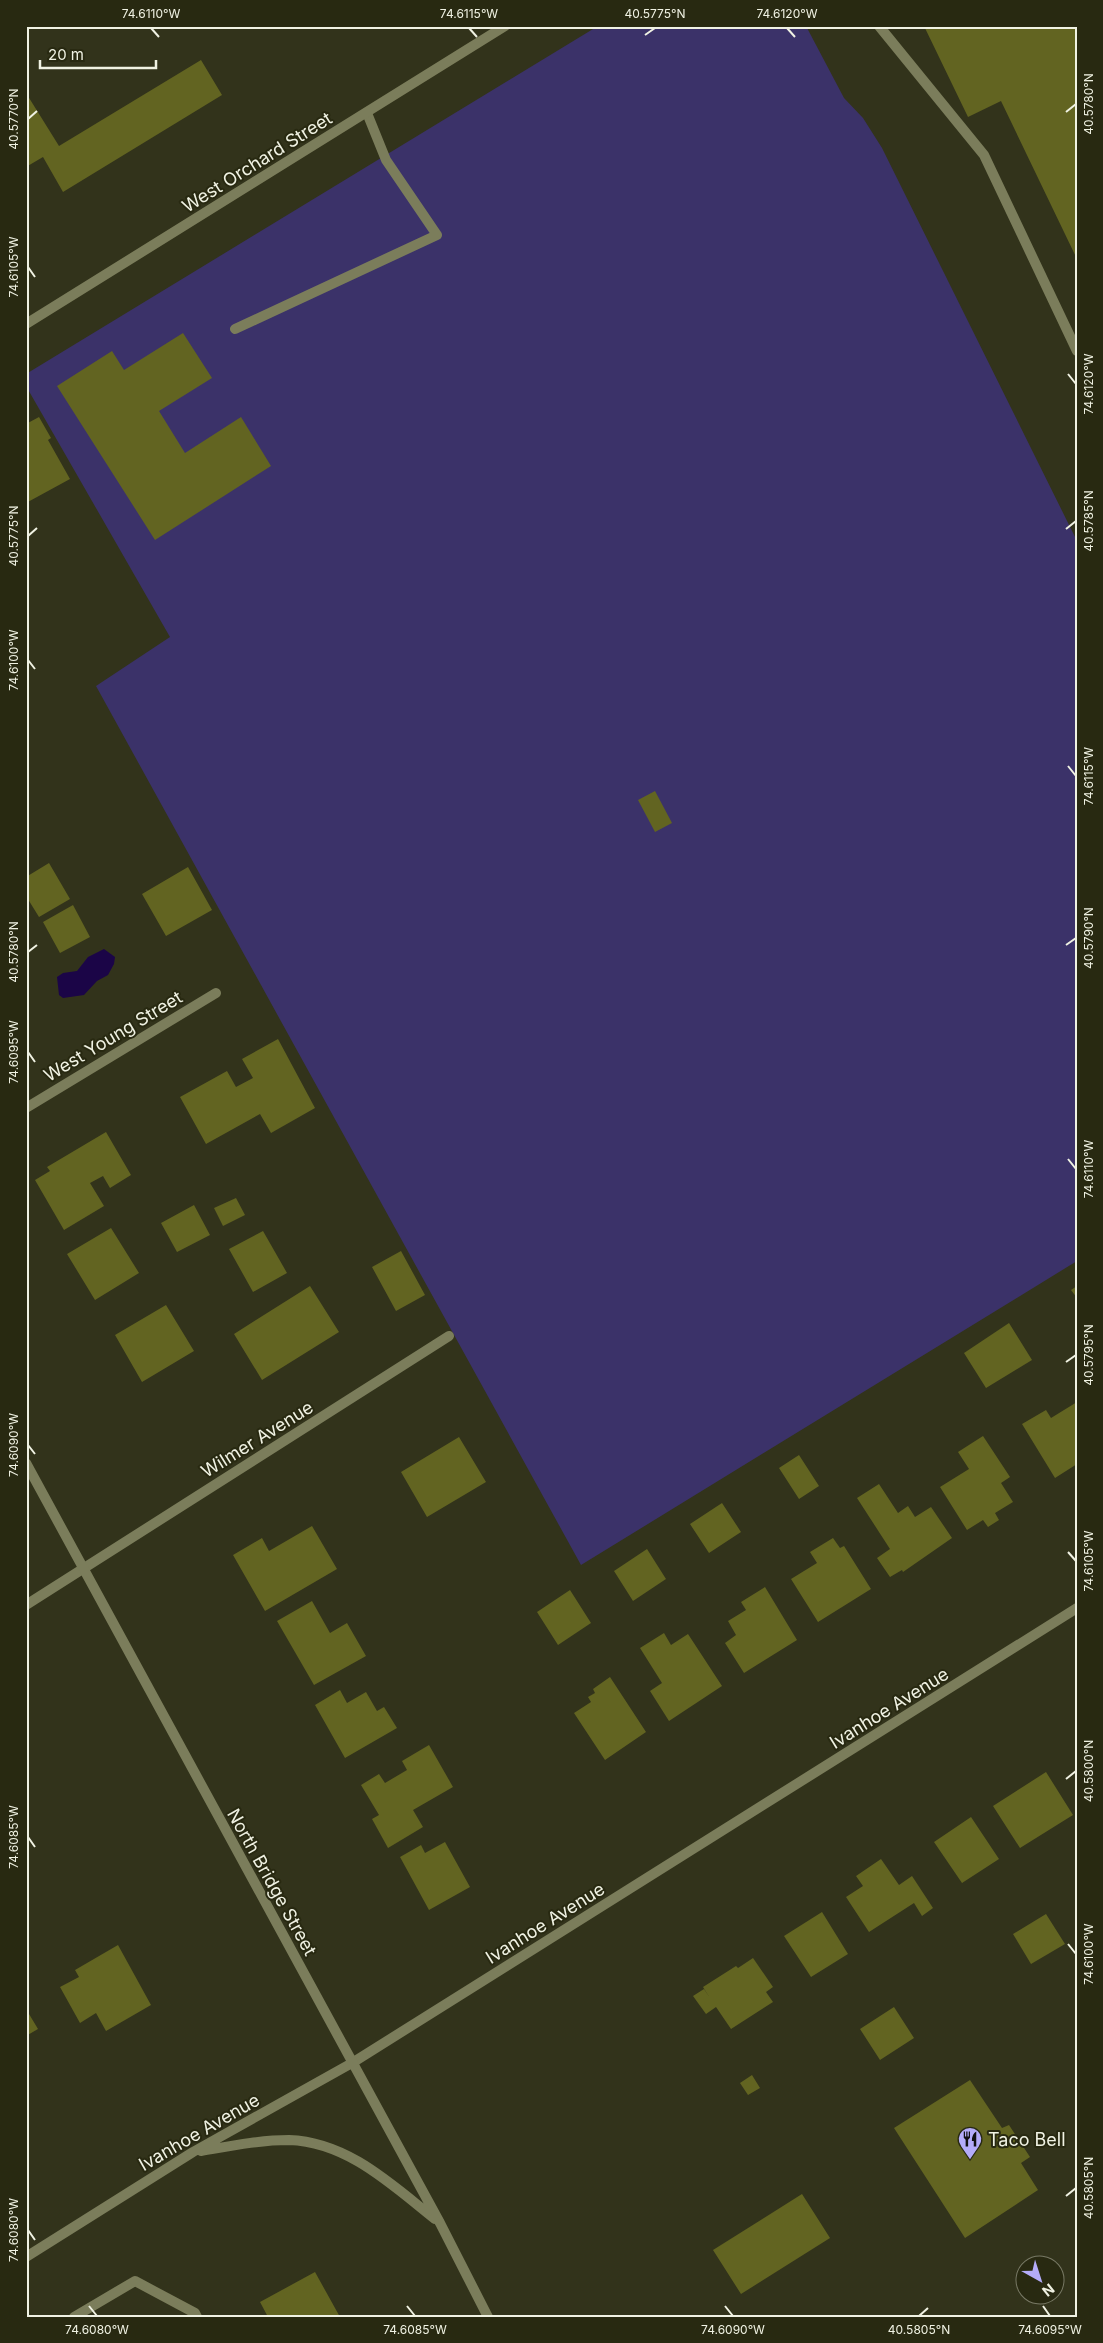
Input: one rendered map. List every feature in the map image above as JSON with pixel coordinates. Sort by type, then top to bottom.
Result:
[{"type":"street","name":"West Orchard Street","points":[[26,324],[504,26]]},
{"type":"street","points":[[879,26],[984,155],[1077,351]]},
{"type":"street","points":[[235,329],[437,234],[386,160],[367,113]]},
{"type":"street","name":"West Young Street","points":[[26,1108],[216,993]]},
{"type":"street","name":"Wilmer Avenue","points":[[26,1605],[449,1336]]},
{"type":"street","name":"North Bridge Street","points":[[26,1463],[440,2223],[488,2317]]},
{"type":"street","name":"Ivanhoe Avenue","points":[[26,2257],[193,2152],[352,2063],[1077,1608]]},
{"type":"street","points":[[193,2152],[253,2142],[291,2140],[329,2147],[367,2165],[440,2223]]},
{"type":"street","points":[[74,2317],[135,2281],[195,2313],[197,2317]]},
{"type":"shaded area","points":[[598,26],[806,26],[844,98],[863,118],[882,148],[1077,541],[1077,1261],[581,1565],[96,686],[170,637],[26,386],[26,374]]},
{"type":"shaded area","points":[[104,949],[115,957],[114,964],[108,975],[97,981],[84,995],[63,998],[59,995],[57,977],[63,973],[77,971],[88,957]]},
{"type":"building","points":[[924,26],[1077,26],[1077,259],[1001,101],[968,117]]},
{"type":"building","points":[[201,60],[222,95],[63,192],[43,157],[26,167],[26,93],[59,146]]},
{"type":"building","points":[[183,333],[212,378],[159,411],[185,453],[241,417],[271,466],[155,540],[57,386],[112,351],[124,370]]},
{"type":"building","points":[[39,417],[51,438],[48,440],[70,479],[26,503],[26,424]]},
{"type":"building","points":[[655,791],[672,823],[655,832],[638,800]]},
{"type":"building","points":[[49,863],[70,899],[39,917],[26,896],[26,877]]},
{"type":"building","points":[[188,867],[212,910],[166,936],[142,894]]},
{"type":"building","points":[[73,905],[90,937],[60,953],[43,922]]},
{"type":"building","points":[[278,1039],[315,1108],[271,1133],[260,1114],[206,1144],[180,1097],[227,1071],[236,1087],[253,1078],[242,1059]]},
{"type":"building","points":[[106,1132],[131,1175],[110,1188],[103,1176],[90,1183],[104,1206],[64,1230],[35,1180],[50,1171],[47,1167]]},
{"type":"building","points":[[236,1198],[245,1215],[223,1226],[214,1208]]},
{"type":"building","points":[[194,1205],[210,1235],[177,1252],[161,1223]]},
{"type":"building","points":[[111,1228],[139,1273],[95,1300],[67,1254]]},
{"type":"building","points":[[263,1231],[287,1273],[253,1292],[229,1249]]},
{"type":"building","points":[[401,1251],[425,1295],[396,1311],[372,1267]]},
{"type":"building","points":[[310,1286],[339,1332],[262,1380],[234,1334]]},
{"type":"building","points":[[1077,1286],[1077,1298],[1071,1290]]},
{"type":"building","points":[[166,1305],[194,1351],[142,1382],[115,1335]]},
{"type":"building","points":[[1009,1323],[1032,1360],[986,1388],[964,1353]]},
{"type":"building","points":[[1077,1402],[1077,1464],[1055,1478],[1022,1424],[1046,1410],[1051,1418]]},
{"type":"building","points":[[983,1436],[1010,1477],[1001,1483],[1013,1502],[995,1513],[999,1520],[988,1527],[983,1520],[967,1530],[940,1487],[969,1469],[958,1452]]},
{"type":"building","points":[[459,1437],[486,1482],[427,1517],[401,1472]]},
{"type":"building","points":[[799,1455],[819,1486],[799,1499],[779,1468]]},
{"type":"building","points":[[879,1484],[898,1513],[908,1506],[915,1517],[931,1507],[952,1538],[903,1572],[902,1570],[890,1577],[877,1558],[890,1549],[857,1498]]},
{"type":"building","points":[[722,1503],[741,1532],[709,1553],[690,1524]]},
{"type":"building","points":[[312,1526],[337,1569],[265,1611],[233,1555],[262,1538],[269,1551]]},
{"type":"building","points":[[833,1538],[840,1548],[844,1546],[871,1589],[818,1622],[791,1579],[817,1563],[810,1552]]},
{"type":"building","points":[[647,1549],[666,1579],[633,1601],[614,1571]]},
{"type":"building","points":[[765,1587],[797,1640],[744,1673],[725,1643],[736,1635],[728,1621],[746,1610],[741,1602]]},
{"type":"building","points":[[570,1590],[591,1623],[558,1645],[537,1612]]},
{"type":"building","points":[[312,1601],[330,1633],[347,1623],[366,1656],[314,1685],[277,1621]]},
{"type":"building","points":[[664,1633],[671,1645],[688,1634],[722,1686],[669,1721],[650,1691],[662,1683],[640,1648]]},
{"type":"building","points":[[610,1677],[646,1732],[605,1760],[574,1713],[591,1702],[588,1697],[595,1693],[593,1689]]},
{"type":"building","points":[[340,1690],[347,1703],[366,1692],[377,1711],[384,1707],[397,1728],[345,1758],[315,1705]]},
{"type":"building","points":[[429,1745],[453,1787],[413,1810],[423,1827],[388,1848],[372,1819],[379,1815],[361,1785],[379,1774],[385,1783],[407,1770],[402,1761]]},
{"type":"building","points":[[1046,1772],[1073,1815],[1020,1848],[993,1806]]},
{"type":"building","points":[[971,1817],[999,1859],[962,1883],[934,1842]]},
{"type":"building","points":[[445,1842],[470,1887],[429,1910],[400,1857],[421,1845],[425,1853]]},
{"type":"building","points":[[881,1859],[899,1885],[912,1876],[933,1908],[922,1916],[914,1903],[869,1932],[846,1897],[863,1886],[856,1876]]},
{"type":"building","points":[[822,1912],[848,1954],[811,1977],[784,1936]]},
{"type":"building","points":[[1046,1914],[1065,1944],[1031,1964],[1013,1934]]},
{"type":"building","points":[[118,1945],[151,2005],[106,2031],[96,2013],[80,2023],[60,1987],[79,1977],[75,1970]]},
{"type":"building","points":[[753,1958],[773,1987],[766,1992],[773,2002],[731,2029],[716,2007],[706,2014],[693,1996],[704,1989],[710,1998],[703,1987],[736,1966],[738,1968]]},
{"type":"building","points":[[894,2007],[914,2038],[880,2060],[860,2029]]},
{"type":"building","points":[[26,2009],[38,2029],[26,2036]]},
{"type":"building","points":[[752,2075],[760,2088],[748,2095],[740,2083]]},
{"type":"building","name":"Taco Bell","points":[[970,2080],[1002,2128],[1009,2125],[1030,2157],[1021,2163],[1038,2190],[965,2238],[894,2128]]},
{"type":"building","points":[[802,2194],[830,2238],[741,2294],[713,2250]]},
{"type":"building","points":[[315,2272],[340,2317],[268,2317],[260,2302]]},
{"type":"place","name":"Taco Bell","points":[[970,2160]]}]
